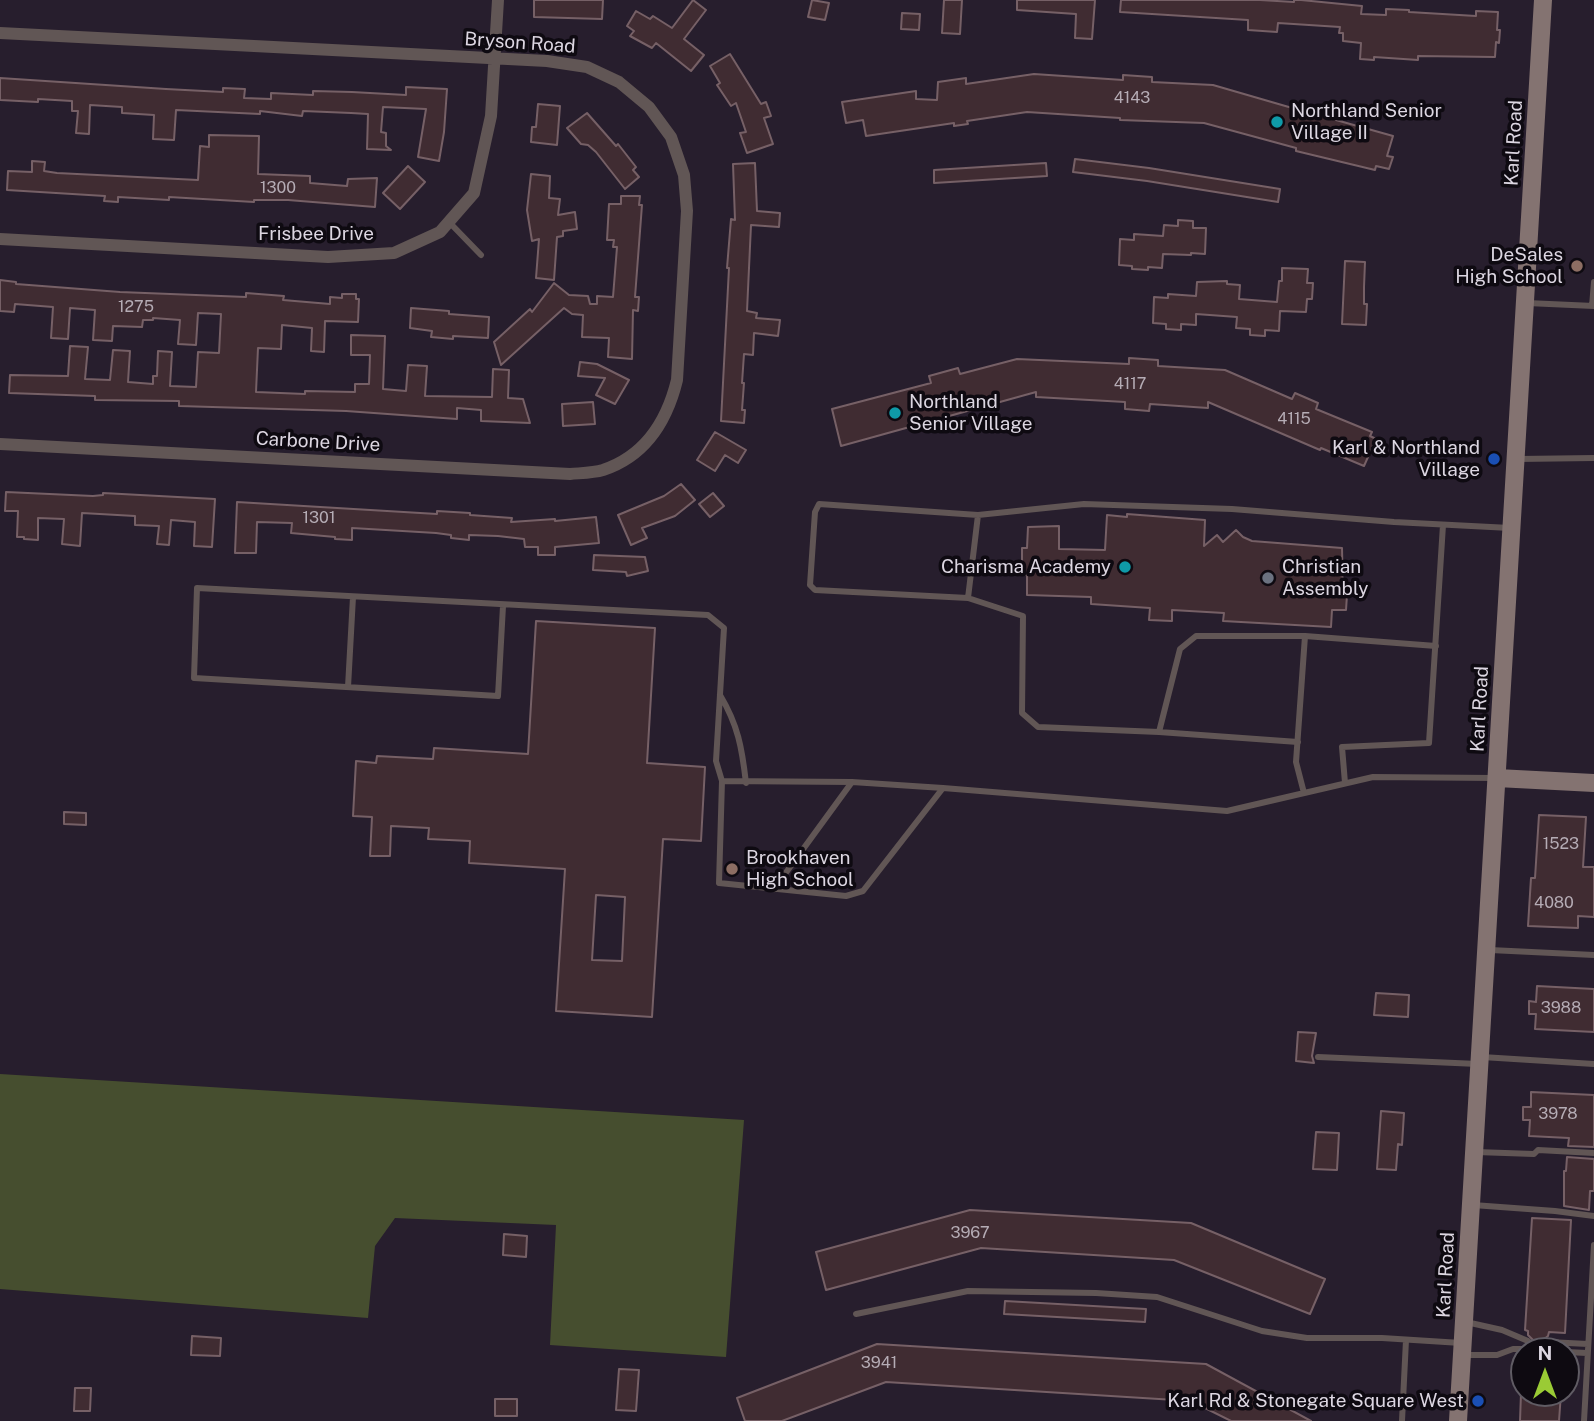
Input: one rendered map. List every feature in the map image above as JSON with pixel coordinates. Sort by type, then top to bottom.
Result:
[{"type":"main road","name":"Karl Road","points":[[1458,1421],[1544,0]]},
{"type":"main road","points":[[1497,778],[1594,783]]},
{"type":"street","name":"Frisbee Drive","points":[[0,239],[328,257],[394,253],[440,232],[474,194],[491,116],[498,0]]},
{"type":"street","name":"Bryson Road","points":[[0,33],[547,61],[587,67],[619,82],[649,107],[671,137],[684,175],[687,211],[677,380],[671,405],[657,430],[631,458]]},
{"type":"street","name":"Carbone Drive","points":[[0,444],[570,474],[601,471],[631,458]]},
{"type":"lane","points":[[449,222],[481,255]]},
{"type":"lane","points":[[1525,302],[1593,306],[1594,282]]},
{"type":"lane","points":[[1516,459],[1594,458]]},
{"type":"lane","points":[[1298,742],[1038,727],[1023,713],[1023,616],[968,598],[815,590],[810,585],[816,512],[820,504],[978,515],[1084,504],[1232,509],[1512,528]]},
{"type":"lane","points":[[968,598],[978,515]]},
{"type":"lane","points":[[1345,783],[1342,747],[1430,743],[1443,525]]},
{"type":"lane","points":[[503,606],[498,696],[194,678],[197,588],[708,615],[724,628],[716,761],[722,782],[719,883],[846,896],[863,891],[943,788]]},
{"type":"lane","points":[[348,687],[353,597]]},
{"type":"lane","points":[[1159,732],[1180,649],[1196,636],[1305,636],[1436,646]]},
{"type":"lane","points":[[1304,793],[1296,762],[1305,636]]},
{"type":"lane","points":[[720,695],[732,715],[740,738],[746,782]]},
{"type":"lane","points":[[722,782],[852,782],[1227,811],[1373,777],[1497,778]]},
{"type":"lane","points":[[774,889],[852,782]]},
{"type":"lane","points":[[1488,950],[1594,955]]},
{"type":"lane","points":[[1318,1057],[1594,1064]]},
{"type":"lane","points":[[1475,1152],[1534,1154],[1538,1150],[1594,1153]]},
{"type":"lane","points":[[1471,1205],[1594,1216]]},
{"type":"lane","points":[[1584,1421],[1594,1245]]},
{"type":"lane","points":[[856,1314],[968,1291],[1097,1293],[1157,1297],[1262,1331],[1307,1338],[1406,1340],[1497,1355],[1510,1350]]},
{"type":"lane","points":[[1464,1322],[1502,1330],[1519,1337]]},
{"type":"lane","points":[[1402,1421],[1406,1340]]},
{"type":"lane","points":[[1580,1344],[1588,1344]]},
{"type":"lane","points":[[1580,1353],[1587,1353]]},
{"type":"green space","points":[[0,1074],[744,1120],[726,1357],[550,1345],[556,1225],[395,1218],[375,1246],[368,1318],[0,1289]]},
{"type":"building","points":[[534,0],[603,0],[602,19],[534,17]]},
{"type":"building","points":[[693,0],[706,10],[684,39],[704,55],[691,71],[656,43],[652,48],[630,36],[634,31],[627,26],[636,11],[650,19],[653,16],[672,28]]},
{"type":"building","points":[[812,0],[829,3],[825,20],[808,17]]},
{"type":"building","points":[[944,0],[962,0],[960,34],[942,33]]},
{"type":"building","points":[[1017,0],[1095,0],[1092,39],[1075,38],[1076,14],[1017,10]]},
{"type":"building","points":[[1121,0],[1301,0],[1362,6],[1361,14],[1386,15],[1386,9],[1476,16],[1476,11],[1498,12],[1499,43],[1496,42],[1495,57],[1418,56],[1418,60],[1374,57],[1374,60],[1360,59],[1361,43],[1343,41],[1343,33],[1339,33],[1340,27],[1278,23],[1277,32],[1248,30],[1248,20],[1120,12]]},
{"type":"building","points":[[902,13],[920,14],[919,30],[901,29]]},
{"type":"building","points":[[730,54],[761,104],[766,102],[771,116],[764,118],[773,144],[747,153],[740,133],[746,132],[736,103],[731,106],[717,85],[720,83],[710,66]]},
{"type":"building","name":"Northland Senior Village II","points":[[1034,74],[1123,80],[1123,75],[1152,77],[1152,82],[1213,85],[1306,112],[1308,107],[1337,115],[1336,120],[1393,136],[1387,156],[1393,157],[1389,169],[1376,166],[1375,170],[1296,151],[1296,148],[1204,123],[1120,120],[1027,112],[967,121],[968,124],[954,126],[954,123],[866,136],[863,120],[846,123],[842,102],[916,91],[916,99],[937,100],[938,82],[966,78],[966,84]]},
{"type":"building","points":[[0,78],[223,92],[223,88],[245,89],[244,98],[271,99],[271,93],[313,95],[313,91],[406,95],[406,87],[447,89],[444,132],[439,161],[418,157],[426,109],[383,107],[381,132],[386,133],[386,146],[391,150],[367,149],[368,114],[351,113],[303,111],[302,116],[260,111],[260,114],[176,110],[174,140],[153,139],[154,115],[122,113],[122,107],[90,105],[89,134],[76,133],[78,111],[72,111],[72,101],[0,100]]},
{"type":"building","points":[[538,104],[560,106],[557,145],[531,142],[532,127],[536,127]]},
{"type":"building","points":[[587,113],[616,146],[618,144],[636,167],[633,170],[639,177],[625,189],[596,152],[588,145],[581,144],[567,128]]},
{"type":"building","points":[[209,135],[259,136],[258,174],[310,176],[310,183],[347,186],[348,179],[377,178],[375,207],[288,200],[254,202],[169,197],[169,200],[118,197],[118,202],[104,201],[105,196],[7,190],[8,171],[32,172],[32,161],[45,162],[44,171],[57,173],[198,180],[200,146],[209,147]]},
{"type":"building","points":[[1075,159],[1280,189],[1278,202],[1073,172]]},
{"type":"building","points":[[755,163],[757,211],[780,213],[779,227],[751,225],[747,311],[757,313],[756,318],[780,320],[778,336],[754,333],[753,355],[744,354],[744,423],[721,421],[727,268],[731,219],[735,220],[733,164]]},
{"type":"building","points":[[1046,163],[1047,176],[934,183],[934,170]]},
{"type":"building","points":[[408,166],[425,182],[400,209],[383,193]]},
{"type":"building","points":[[531,174],[550,176],[549,198],[560,199],[558,215],[575,212],[577,229],[563,231],[563,236],[557,237],[554,280],[536,278],[539,239],[532,241],[527,210]]},
{"type":"building","points":[[621,196],[640,196],[639,205],[642,205],[635,297],[639,297],[638,311],[633,310],[632,359],[608,357],[609,338],[582,337],[583,315],[572,314],[564,308],[501,365],[494,342],[530,309],[532,312],[554,283],[569,295],[588,296],[590,304],[597,304],[597,296],[613,297],[617,247],[613,247],[614,240],[607,240],[609,204],[621,204]]},
{"type":"building","points":[[1178,220],[1193,221],[1193,228],[1206,228],[1205,254],[1163,254],[1162,268],[1148,267],[1148,270],[1119,265],[1120,239],[1134,240],[1134,234],[1163,236],[1164,225],[1178,226]]},
{"type":"building","points":[[1345,261],[1365,262],[1366,325],[1342,324]]},
{"type":"building","points":[[1282,268],[1308,269],[1307,283],[1313,283],[1312,299],[1307,299],[1306,312],[1280,311],[1279,331],[1265,330],[1265,336],[1250,335],[1250,329],[1236,328],[1237,317],[1196,314],[1196,325],[1181,324],[1181,330],[1166,329],[1166,324],[1153,323],[1154,297],[1168,298],[1168,294],[1196,296],[1197,282],[1227,281],[1227,284],[1240,285],[1239,299],[1277,302]]},
{"type":"building","points":[[0,280],[16,284],[120,292],[246,297],[246,293],[284,296],[283,300],[330,304],[330,297],[342,298],[342,294],[356,294],[356,299],[359,299],[358,322],[325,321],[324,352],[311,351],[312,328],[282,325],[281,349],[258,348],[256,392],[355,392],[355,384],[369,384],[370,355],[351,355],[351,335],[385,336],[383,389],[406,391],[408,365],[427,366],[425,396],[492,397],[493,369],[509,370],[508,398],[523,399],[530,423],[481,421],[481,410],[457,408],[457,419],[346,411],[179,406],[179,401],[95,400],[95,396],[9,393],[10,375],[68,376],[70,346],[88,347],[85,379],[110,380],[113,350],[130,351],[128,382],[153,384],[153,376],[157,376],[158,351],[172,352],[170,386],[196,387],[198,352],[219,353],[221,314],[198,313],[196,345],[178,344],[180,320],[153,318],[143,320],[142,327],[113,326],[112,341],[93,340],[95,310],[70,308],[68,339],[51,338],[53,307],[15,304],[14,312],[0,311]]},
{"type":"building","points":[[411,308],[489,317],[488,338],[431,337],[432,331],[410,328]]},
{"type":"building","name":"Northland Senior Village","points":[[1129,358],[1158,360],[1158,366],[1225,370],[1292,399],[1295,393],[1318,403],[1316,409],[1372,432],[1370,436],[1376,439],[1364,466],[1208,402],[1208,408],[1150,404],[1149,411],[1125,409],[1125,402],[1036,397],[1036,392],[841,446],[832,409],[931,383],[929,376],[958,368],[960,374],[1017,359],[1129,364]]},
{"type":"building","points":[[580,362],[597,364],[629,380],[615,404],[596,395],[605,378],[578,376]]},
{"type":"building","points":[[593,402],[595,424],[563,426],[562,404]]},
{"type":"building","points":[[715,432],[746,450],[738,463],[725,455],[715,471],[697,460]]},
{"type":"building","points":[[681,484],[695,500],[675,516],[642,528],[647,538],[631,545],[618,515],[664,496]]},
{"type":"building","points":[[6,492],[93,496],[103,493],[215,499],[212,547],[194,546],[195,522],[171,520],[169,545],[157,544],[159,526],[135,525],[135,516],[82,513],[80,546],[62,544],[64,519],[38,518],[38,540],[24,539],[17,537],[18,511],[5,511]]},
{"type":"building","points":[[713,493],[724,506],[710,517],[699,504]]},
{"type":"building","points":[[237,502],[437,514],[437,511],[470,513],[512,518],[511,522],[596,517],[599,543],[555,547],[555,555],[538,555],[538,547],[525,547],[524,539],[469,535],[469,540],[436,533],[352,528],[352,540],[335,539],[291,533],[292,523],[257,522],[256,553],[235,553]]},
{"type":"building","points":[[1127,514],[1205,520],[1204,546],[1217,535],[1223,542],[1236,530],[1252,541],[1342,548],[1346,610],[1332,610],[1331,627],[1223,621],[1224,613],[1172,610],[1172,621],[1149,620],[1150,608],[1091,604],[1091,597],[1027,595],[1027,576],[1022,569],[1022,548],[1027,548],[1028,527],[1059,526],[1059,549],[1105,550],[1107,515],[1127,517]]},
{"type":"building","points":[[594,555],[645,557],[648,571],[627,576],[626,572],[593,570]]},
{"type":"building","points":[[536,621],[655,628],[647,763],[705,767],[701,841],[663,839],[652,1017],[556,1011],[565,869],[469,863],[470,841],[428,839],[429,828],[391,826],[390,856],[370,856],[372,817],[353,816],[356,761],[376,763],[377,756],[433,759],[434,748],[528,754]],"holes":[[[596,895],[625,897],[622,961],[592,960]]]},
{"type":"building","points":[[64,812],[86,813],[86,825],[64,824]]},
{"type":"building","points":[[1539,815],[1586,817],[1583,867],[1594,867],[1594,917],[1578,916],[1578,928],[1528,926],[1531,878],[1535,878]]},
{"type":"building","points":[[1537,986],[1594,989],[1594,1032],[1535,1029],[1536,1014],[1529,1014],[1529,1001],[1536,1002]]},
{"type":"building","points":[[1376,993],[1409,995],[1408,1017],[1374,1015]]},
{"type":"building","points":[[1298,1032],[1316,1033],[1312,1056],[1314,1063],[1296,1061]]},
{"type":"building","points":[[1531,1092],[1594,1095],[1594,1147],[1568,1146],[1569,1138],[1529,1136],[1530,1120],[1523,1120],[1523,1107],[1531,1107]]},
{"type":"building","points":[[1381,1111],[1404,1113],[1402,1145],[1398,1144],[1396,1170],[1377,1169]]},
{"type":"building","points":[[1316,1132],[1339,1133],[1337,1170],[1313,1169]]},
{"type":"building","points":[[1567,1157],[1594,1159],[1594,1191],[1590,1191],[1589,1210],[1564,1206],[1564,1171]]},
{"type":"building","points":[[970,1210],[1191,1223],[1325,1279],[1310,1314],[1174,1260],[981,1248],[826,1290],[816,1252]]},
{"type":"building","points":[[1532,1218],[1571,1220],[1565,1333],[1549,1332],[1547,1337],[1530,1337],[1525,1330]]},
{"type":"building","points":[[504,1234],[527,1236],[526,1257],[503,1255]]},
{"type":"building","points":[[1005,1301],[1146,1309],[1145,1322],[1004,1314]]},
{"type":"building","points":[[192,1336],[221,1338],[220,1356],[191,1355]]},
{"type":"building","points":[[877,1344],[1206,1364],[1311,1421],[1231,1421],[1191,1401],[886,1382],[782,1421],[745,1421],[737,1398]]},
{"type":"building","points":[[619,1369],[639,1370],[636,1411],[616,1410]]},
{"type":"building","points":[[75,1388],[91,1388],[90,1411],[74,1411]]},
{"type":"building","points":[[495,1399],[517,1399],[517,1416],[495,1416]]},
{"type":"building","points":[[1520,1407],[1560,1407],[1559,1421],[1520,1421]]},
{"type":"place","name":"Northland Senior Village II","points":[[1277,122]]},
{"type":"place","name":"DeSales High School","points":[[1577,266]]},
{"type":"place","name":"Northland Senior Village","points":[[895,413]]},
{"type":"place","name":"Karl & Northland Village","points":[[1494,459]]},
{"type":"place","name":"Charisma Academy","points":[[1125,567]]},
{"type":"place","name":"Christian Assembly","points":[[1268,578]]},
{"type":"place","name":"Brookhaven High School","points":[[732,869]]},
{"type":"place","name":"Karl Rd & Stonegate Square West","points":[[1478,1401]]}]
